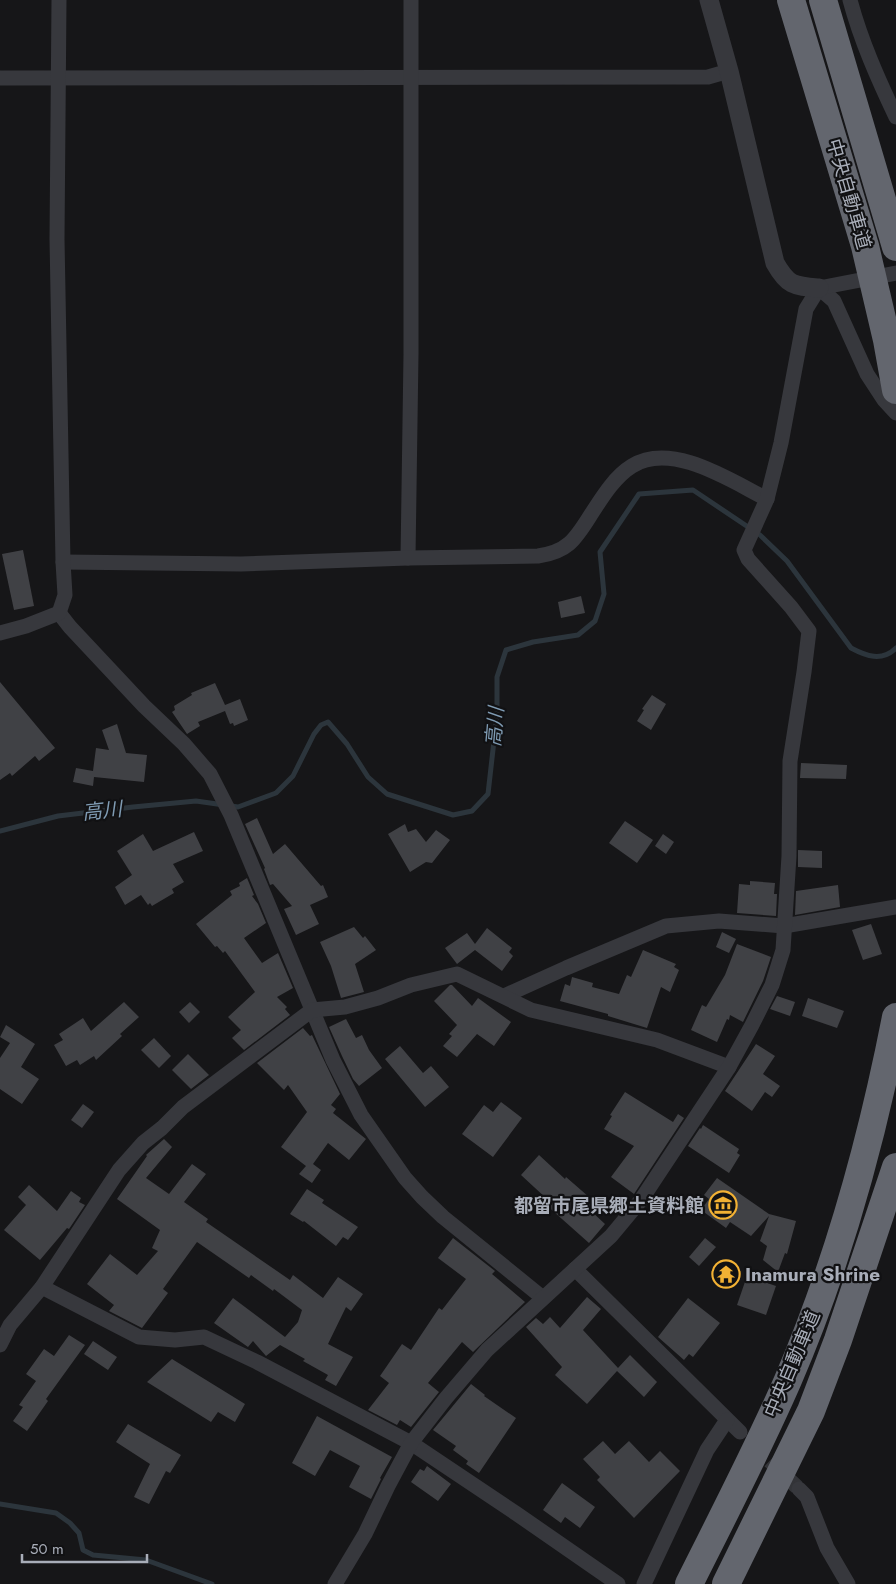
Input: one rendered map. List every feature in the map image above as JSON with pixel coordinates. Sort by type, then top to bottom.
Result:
[{"type":"highway","name":"中央自動車道","points":[[791,0],[865,246],[887,340],[896,390]]},
{"type":"highway","name":"中央自動車道","points":[[823,0],[895,244]]},
{"type":"highway","name":"中央自動車道","points":[[689,1584],[788,1380],[818,1303],[862,1162],[886,1067],[896,1017]]},
{"type":"highway","name":"中央自動車道","points":[[726,1584],[811,1410],[838,1340],[896,1166]]},
{"type":"street","points":[[59,0],[57,239],[65,595],[59,613]]},
{"type":"street","points":[[408,558],[411,354],[411,0]]},
{"type":"street","points":[[709,0],[729,71],[775,263],[783,277],[797,287],[819,288],[896,273]]},
{"type":"street","points":[[850,0],[874,70],[896,118]]},
{"type":"street","points":[[0,78],[708,77],[729,71]]},
{"type":"street","points":[[819,288],[834,301],[867,374],[884,400],[896,413]]},
{"type":"street","points":[[335,1584],[365,1534],[411,1443],[487,1350],[611,1236],[641,1200],[729,1068],[772,985],[783,950],[788,856],[790,761],[809,631],[791,607],[748,559],[744,550],[765,504],[781,443],[806,309],[819,288]]},
{"type":"street","points":[[63,562],[241,564],[408,558],[538,556],[553,554],[569,544],[580,532],[614,483],[631,467],[651,458],[672,459],[701,467],[765,504]]},
{"type":"street","points":[[0,633],[26,626],[59,613]]},
{"type":"street","points":[[59,613],[144,706],[184,744],[210,774],[231,815],[333,1060],[361,1115],[422,1198],[543,1298]]},
{"type":"street","points":[[504,996],[666,926],[719,921],[784,926],[896,907]]},
{"type":"street","points":[[0,1345],[10,1325],[42,1287],[119,1170],[143,1143],[162,1128],[183,1107],[312,1010],[345,1007],[457,974],[531,1010],[657,1040],[729,1068]]},
{"type":"street","points":[[575,1269],[740,1432]]},
{"type":"street","points":[[42,1287],[139,1337],[175,1340],[204,1337],[257,1362],[411,1443],[618,1584]]},
{"type":"street","points":[[644,1584],[707,1450],[727,1420]]},
{"type":"street","points":[[799,1489],[806,1497],[826,1548],[848,1584]]},
{"type":"building","points":[[23,550],[34,606],[14,610],[2,554]]},
{"type":"building","points":[[581,596],[585,613],[561,618],[558,602]]},
{"type":"building","points":[[0,682],[55,748],[39,761],[35,756],[12,776],[10,773],[0,780]]},
{"type":"building","points":[[215,683],[225,705],[240,699],[248,720],[234,726],[233,723],[230,724],[225,711],[198,722],[200,726],[187,734],[172,712],[175,710],[174,706],[192,695],[191,693]]},
{"type":"building","points":[[652,695],[666,704],[651,730],[637,721],[644,710],[642,709]]},
{"type":"building","points":[[117,724],[126,753],[147,755],[144,782],[94,777],[93,786],[73,782],[76,768],[93,771],[96,748],[109,750],[102,730]]},
{"type":"building","points":[[801,763],[847,765],[846,779],[800,778]]},
{"type":"building","points":[[257,818],[273,854],[285,844],[321,886],[323,885],[328,897],[310,905],[319,924],[296,935],[284,909],[292,906],[273,884],[270,885],[265,868],[245,824]]},
{"type":"building","points":[[625,821],[653,840],[637,863],[609,843]]},
{"type":"building","points":[[405,824],[408,832],[416,829],[426,842],[436,830],[450,840],[432,863],[426,862],[410,872],[388,834]]},
{"type":"building","points":[[194,832],[203,851],[173,864],[184,882],[172,889],[174,893],[152,906],[150,903],[148,905],[141,895],[125,905],[115,887],[132,875],[117,851],[143,834],[153,851]]},
{"type":"building","points":[[663,834],[674,842],[666,854],[655,846]]},
{"type":"building","points":[[798,850],[822,851],[822,868],[798,867]]},
{"type":"building","points":[[247,878],[254,895],[252,896],[258,904],[266,923],[244,938],[262,963],[278,953],[293,988],[277,997],[287,1007],[285,1009],[290,1015],[244,1050],[232,1038],[241,1030],[228,1017],[255,992],[225,951],[223,953],[217,946],[215,947],[196,924],[232,895],[230,891],[240,886],[239,883]]},
{"type":"building","points":[[750,881],[775,883],[774,894],[777,894],[776,916],[737,913],[739,884],[750,885]]},
{"type":"building","points":[[838,885],[840,907],[795,915],[796,891]]},
{"type":"building","points":[[871,924],[882,954],[863,960],[852,930]]},
{"type":"building","points":[[354,927],[363,938],[365,936],[376,950],[355,964],[364,992],[341,998],[331,966],[320,942]]},
{"type":"building","points":[[487,928],[512,948],[509,952],[513,956],[502,971],[475,950],[457,964],[445,948],[467,933],[475,944]]},
{"type":"building","points":[[722,932],[736,939],[729,953],[716,947]]},
{"type":"building","points":[[737,944],[771,957],[763,981],[743,1022],[730,1015],[717,1042],[691,1030],[702,1005],[706,1007],[725,975]]},
{"type":"building","points":[[643,950],[676,964],[674,967],[679,970],[670,992],[661,987],[647,1028],[608,1016],[608,1014],[560,1001],[565,984],[570,986],[572,977],[593,983],[592,987],[619,994],[627,975],[631,977]]},
{"type":"building","points":[[450,985],[472,1006],[478,998],[511,1022],[494,1046],[477,1034],[457,1057],[443,1046],[452,1036],[449,1034],[457,1025],[434,1001]]},
{"type":"building","points":[[777,996],[795,1002],[790,1016],[770,1009]]},
{"type":"building","points":[[808,998],[844,1011],[837,1028],[802,1016]]},
{"type":"building","points":[[124,1002],[139,1017],[120,1034],[122,1036],[96,1060],[94,1056],[80,1065],[77,1060],[66,1066],[54,1045],[63,1040],[59,1034],[83,1018],[91,1031]]},
{"type":"building","points":[[190,1002],[200,1012],[189,1023],[179,1012]]},
{"type":"building","points":[[346,1019],[356,1038],[362,1035],[369,1050],[382,1068],[359,1086],[353,1079],[329,1027]]},
{"type":"building","points":[[6,1025],[35,1044],[21,1067],[39,1079],[22,1104],[0,1089],[0,1058],[10,1043],[0,1037]]},
{"type":"building","points":[[303,1028],[310,1036],[312,1035],[340,1094],[331,1105],[336,1109],[333,1113],[366,1139],[349,1160],[328,1143],[313,1164],[321,1170],[312,1183],[299,1174],[306,1166],[281,1147],[307,1112],[288,1085],[284,1090],[257,1063]]},
{"type":"building","points":[[154,1038],[171,1056],[159,1068],[141,1050]]},
{"type":"building","points":[[756,1044],[775,1056],[763,1074],[780,1086],[772,1097],[765,1092],[752,1111],[725,1091]]},
{"type":"building","points":[[400,1046],[423,1073],[431,1066],[449,1087],[425,1107],[385,1059]]},
{"type":"building","points":[[188,1054],[209,1075],[191,1089],[172,1070]]},
{"type":"building","points":[[625,1092],[673,1122],[678,1114],[684,1118],[634,1194],[611,1177],[634,1146],[604,1129],[612,1116],[610,1115]]},
{"type":"building","points":[[501,1102],[522,1118],[493,1157],[462,1134],[484,1105],[493,1112]]},
{"type":"building","points":[[83,1104],[94,1112],[82,1128],[71,1120]]},
{"type":"building","points":[[703,1125],[739,1149],[737,1153],[740,1155],[729,1173],[688,1146]]},
{"type":"building","points":[[164,1139],[172,1147],[146,1178],[169,1194],[192,1164],[206,1174],[184,1202],[208,1219],[206,1222],[290,1280],[293,1275],[323,1298],[338,1277],[363,1294],[351,1311],[346,1307],[328,1344],[353,1357],[336,1386],[325,1380],[328,1375],[280,1345],[266,1356],[253,1341],[248,1347],[214,1323],[233,1298],[285,1337],[298,1322],[302,1310],[274,1289],[273,1291],[251,1275],[249,1278],[197,1242],[163,1289],[168,1293],[142,1328],[109,1311],[114,1305],[87,1284],[110,1254],[137,1275],[158,1251],[152,1248],[160,1230],[117,1199],[146,1155]]},
{"type":"building","points":[[539,1155],[565,1179],[566,1177],[597,1204],[591,1211],[605,1224],[589,1243],[544,1203],[547,1199],[521,1175]]},
{"type":"building","points":[[717,1178],[769,1214],[796,1221],[787,1254],[785,1253],[778,1272],[763,1260],[767,1246],[760,1241],[769,1216],[751,1236],[730,1222],[726,1228],[701,1210],[709,1199],[704,1195]]},
{"type":"building","points":[[29,1185],[57,1211],[71,1191],[81,1198],[79,1202],[85,1205],[69,1229],[67,1228],[40,1260],[4,1230],[26,1205],[18,1197]]},
{"type":"building","points":[[307,1189],[324,1200],[322,1203],[358,1227],[348,1240],[343,1237],[336,1246],[304,1221],[290,1214]]},
{"type":"building","points":[[453,1238],[495,1271],[492,1274],[525,1302],[473,1352],[462,1342],[428,1383],[439,1392],[411,1427],[400,1420],[397,1425],[368,1410],[389,1383],[380,1376],[402,1344],[411,1350],[439,1308],[442,1310],[466,1279],[438,1258]]},
{"type":"building","points":[[705,1238],[716,1247],[699,1266],[689,1257]]},
{"type":"building","points":[[747,1276],[776,1286],[766,1315],[737,1305]]},
{"type":"building","points":[[587,1297],[601,1309],[583,1330],[618,1368],[630,1355],[657,1382],[644,1397],[617,1371],[587,1404],[555,1375],[562,1367],[526,1327],[536,1318],[543,1324],[550,1317],[560,1328]]},
{"type":"building","points":[[688,1298],[720,1323],[693,1357],[689,1354],[684,1360],[658,1337]]},
{"type":"building","points":[[69,1335],[85,1345],[46,1399],[48,1401],[27,1431],[13,1421],[23,1407],[19,1405],[36,1381],[26,1374],[44,1349],[54,1356]]},
{"type":"building","points":[[93,1341],[117,1357],[108,1370],[84,1354]]},
{"type":"building","points":[[172,1359],[245,1404],[235,1422],[218,1412],[211,1422],[147,1382]]},
{"type":"building","points":[[471,1384],[484,1396],[516,1418],[479,1473],[466,1464],[468,1461],[453,1450],[456,1446],[433,1430]]},
{"type":"building","points":[[317,1416],[392,1457],[371,1499],[349,1487],[360,1466],[330,1450],[315,1476],[292,1463]]},
{"type":"building","points":[[128,1424],[181,1455],[170,1473],[166,1471],[149,1504],[134,1497],[150,1464],[116,1442]]},
{"type":"building","points":[[603,1441],[615,1454],[629,1441],[649,1462],[660,1451],[680,1471],[634,1518],[597,1480],[600,1477],[583,1459]]},
{"type":"building","points":[[427,1466],[451,1484],[438,1501],[411,1482],[420,1469],[424,1471]]},
{"type":"building","points":[[562,1483],[595,1507],[580,1528],[565,1517],[561,1523],[543,1510]]},
{"type":"waterway","name":"高川","points":[[0,831],[58,816],[133,807],[196,801],[238,807],[276,793],[293,776],[314,734],[321,725],[328,722],[347,744],[368,777],[387,794],[453,815],[472,811],[488,794],[497,714],[497,677],[506,650],[533,642],[578,635],[595,621],[604,594],[600,552],[639,494],[693,490],[760,535],[787,561],[851,648],[874,656],[885,655],[896,648]]},
{"type":"waterway","points":[[0,1504],[56,1513],[70,1523],[79,1533],[83,1550],[93,1555],[146,1560],[212,1584]]},
{"type":"tunnel","points":[[753,1445],[799,1489]]},
{"type":"place","name":"都留市尾県郷土資料館","points":[[723,1205]]},
{"type":"place","name":"Inamura Shrine","points":[[726,1274]]}]
